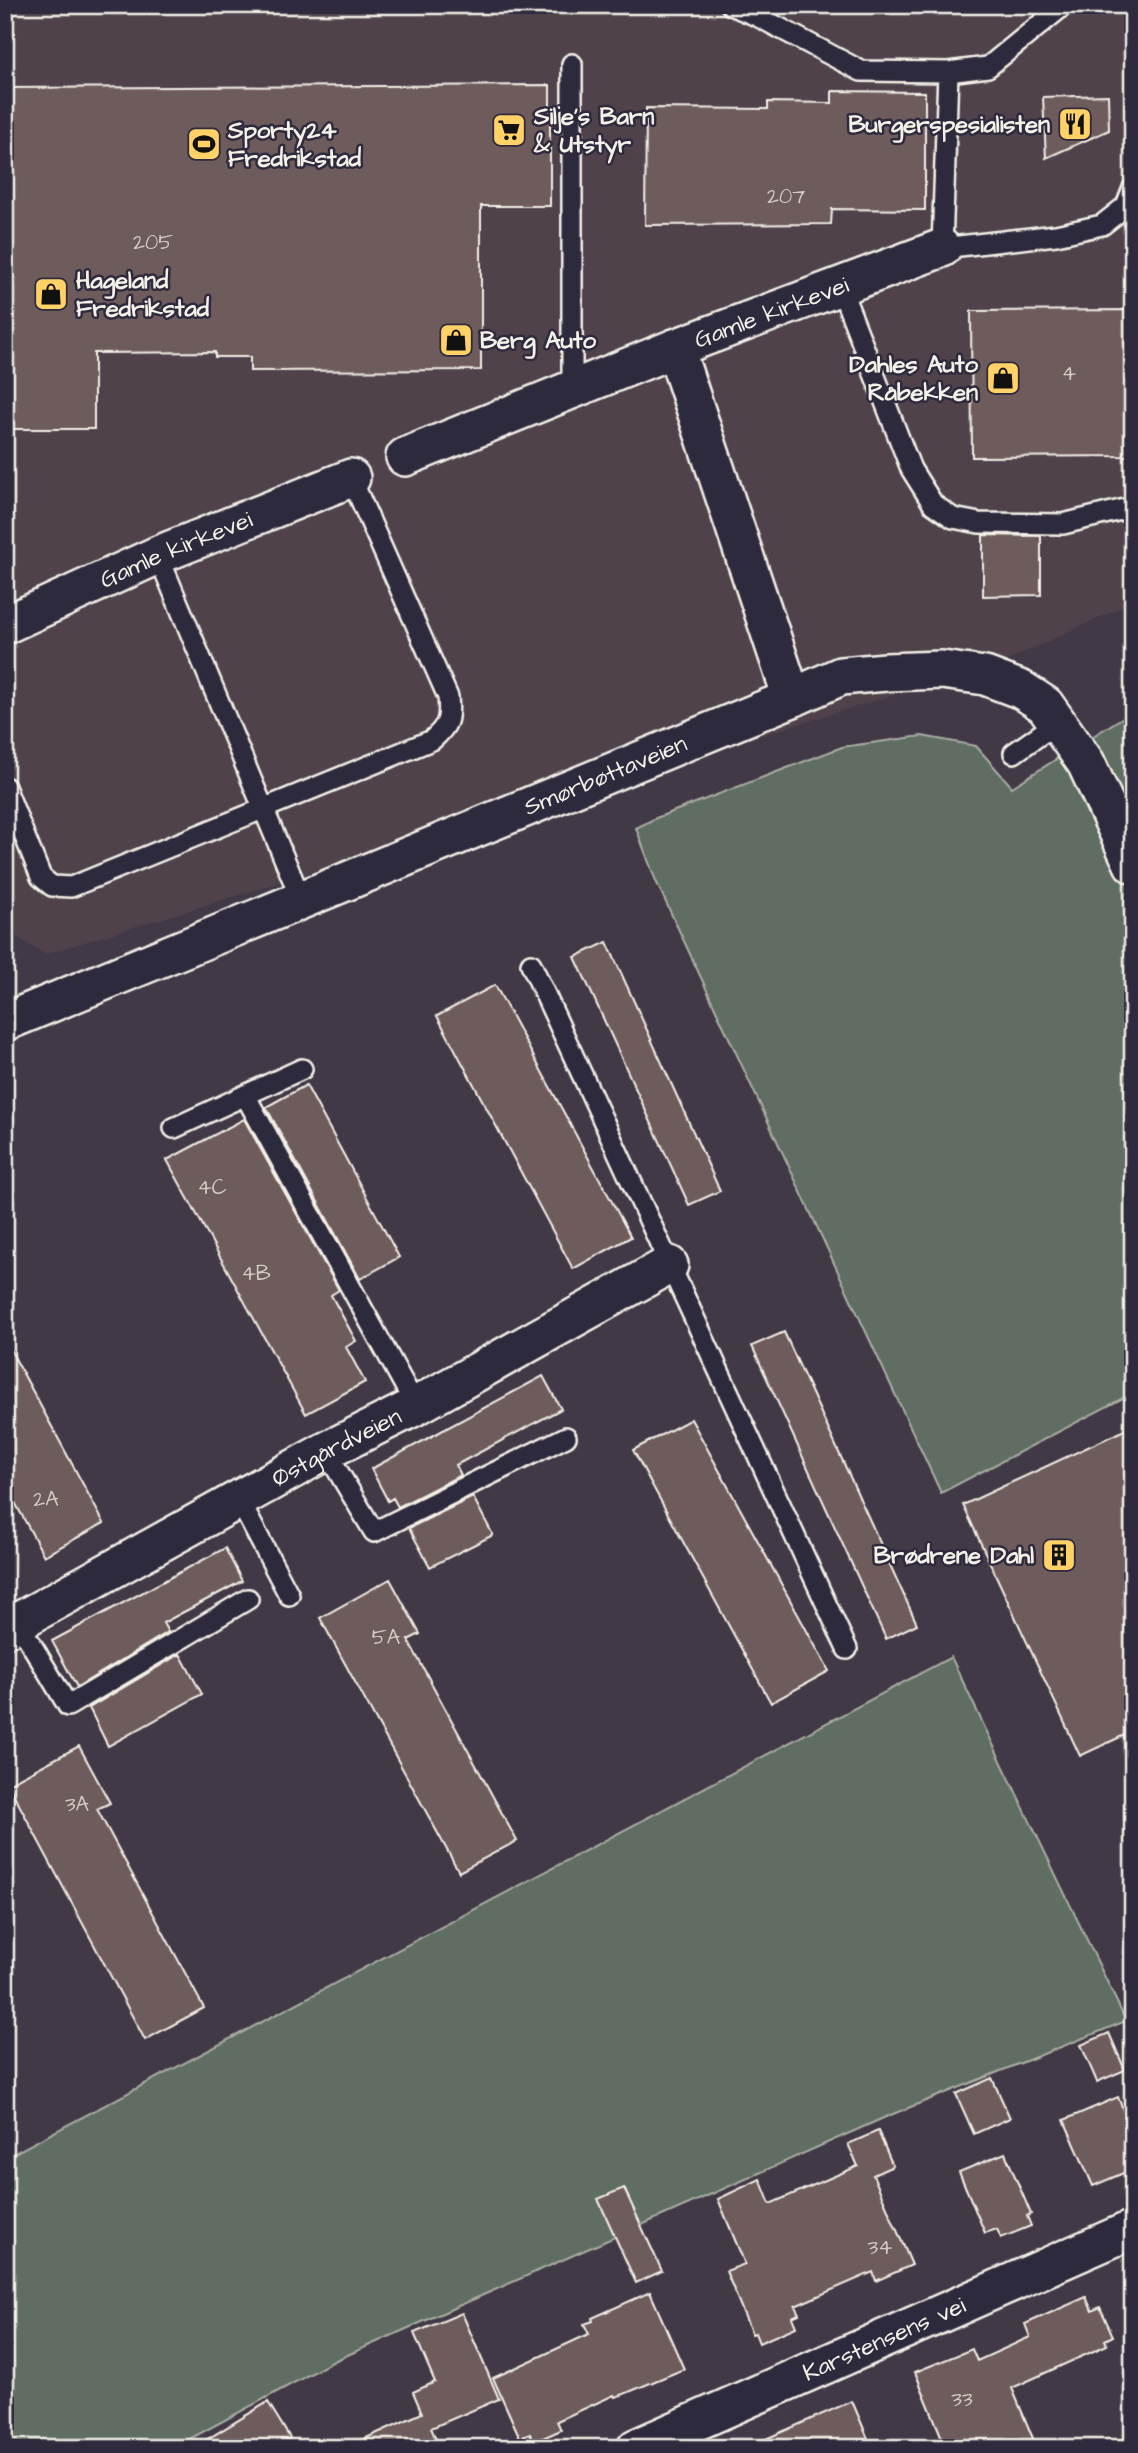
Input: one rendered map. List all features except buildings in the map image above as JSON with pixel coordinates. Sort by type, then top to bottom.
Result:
[{"type":"street","name":"Gamle kirkevei","points":[[405,457],[676,348],[942,248]]},
{"type":"street","points":[[676,348],[792,698]]},
{"type":"street","name":"Gamle kirkevei","points":[[5,625],[158,555],[351,478]]},
{"type":"street","name":"Smørbøttaveien","points":[[5,1021],[841,676],[942,670],[985,677],[1022,690],[1045,705],[1086,763],[1133,864]]},
{"type":"street","name":"Østgårdveien","points":[[12,1626],[326,1451],[416,1406],[669,1265]]},
{"type":"street","name":"Karstensens vei","points":[[636,2448],[1133,2229]]},
{"type":"lane","points":[[731,5],[861,71],[948,72],[988,67],[1058,11]]},
{"type":"lane","points":[[572,64],[572,390]]},
{"type":"lane","points":[[942,248],[948,72]]},
{"type":"lane","name":"Gamle kirkevei","points":[[942,248],[1056,235],[1102,225],[1126,206],[1133,187]]},
{"type":"lane","points":[[840,286],[911,469],[933,504],[953,518],[979,523],[1063,524],[1133,507]]},
{"type":"lane","points":[[5,787],[41,877],[52,886],[71,887],[432,740],[445,729],[449,716],[448,697],[351,478]]},
{"type":"lane","points":[[158,555],[301,899]]},
{"type":"lane","points":[[1014,753],[1059,722]]},
{"type":"lane","points":[[531,964],[847,1649]]},
{"type":"lane","points":[[174,1128],[302,1069]]},
{"type":"lane","points":[[245,1095],[416,1406]]},
{"type":"lane","points":[[326,1451],[374,1532],[566,1437]]},
{"type":"lane","points":[[239,1500],[289,1595]]},
{"type":"lane","points":[[12,1626],[68,1706],[248,1599]]},
{"type":"shaded area","points":[[5,5],[1133,5],[1133,602],[1008,660],[45,954],[5,930]]},
{"type":"green space","points":[[1133,711],[1133,1393],[941,1493],[656,881],[636,828],[842,747],[922,736],[976,746],[1012,787]]},
{"type":"green space","points":[[951,1657],[1126,2021],[888,2116],[334,2361],[173,2448],[5,2448],[5,2158]]},
{"type":"place","name":"Burgerspesialisten","points":[[1075,124]]},
{"type":"place","name":"Silje's Barn & Utstyr","points":[[509,130]]},
{"type":"place","name":"Sporty24 Fredrikstad","points":[[204,144]]},
{"type":"place","name":"Hageland Fredrikstad","points":[[51,294]]},
{"type":"place","name":"Berg Auto","points":[[456,340]]},
{"type":"place","name":"Dahles Auto Råbekken","points":[[1003,378]]},
{"type":"place","name":"Brødrene Dahl","points":[[1059,1555]]}]
